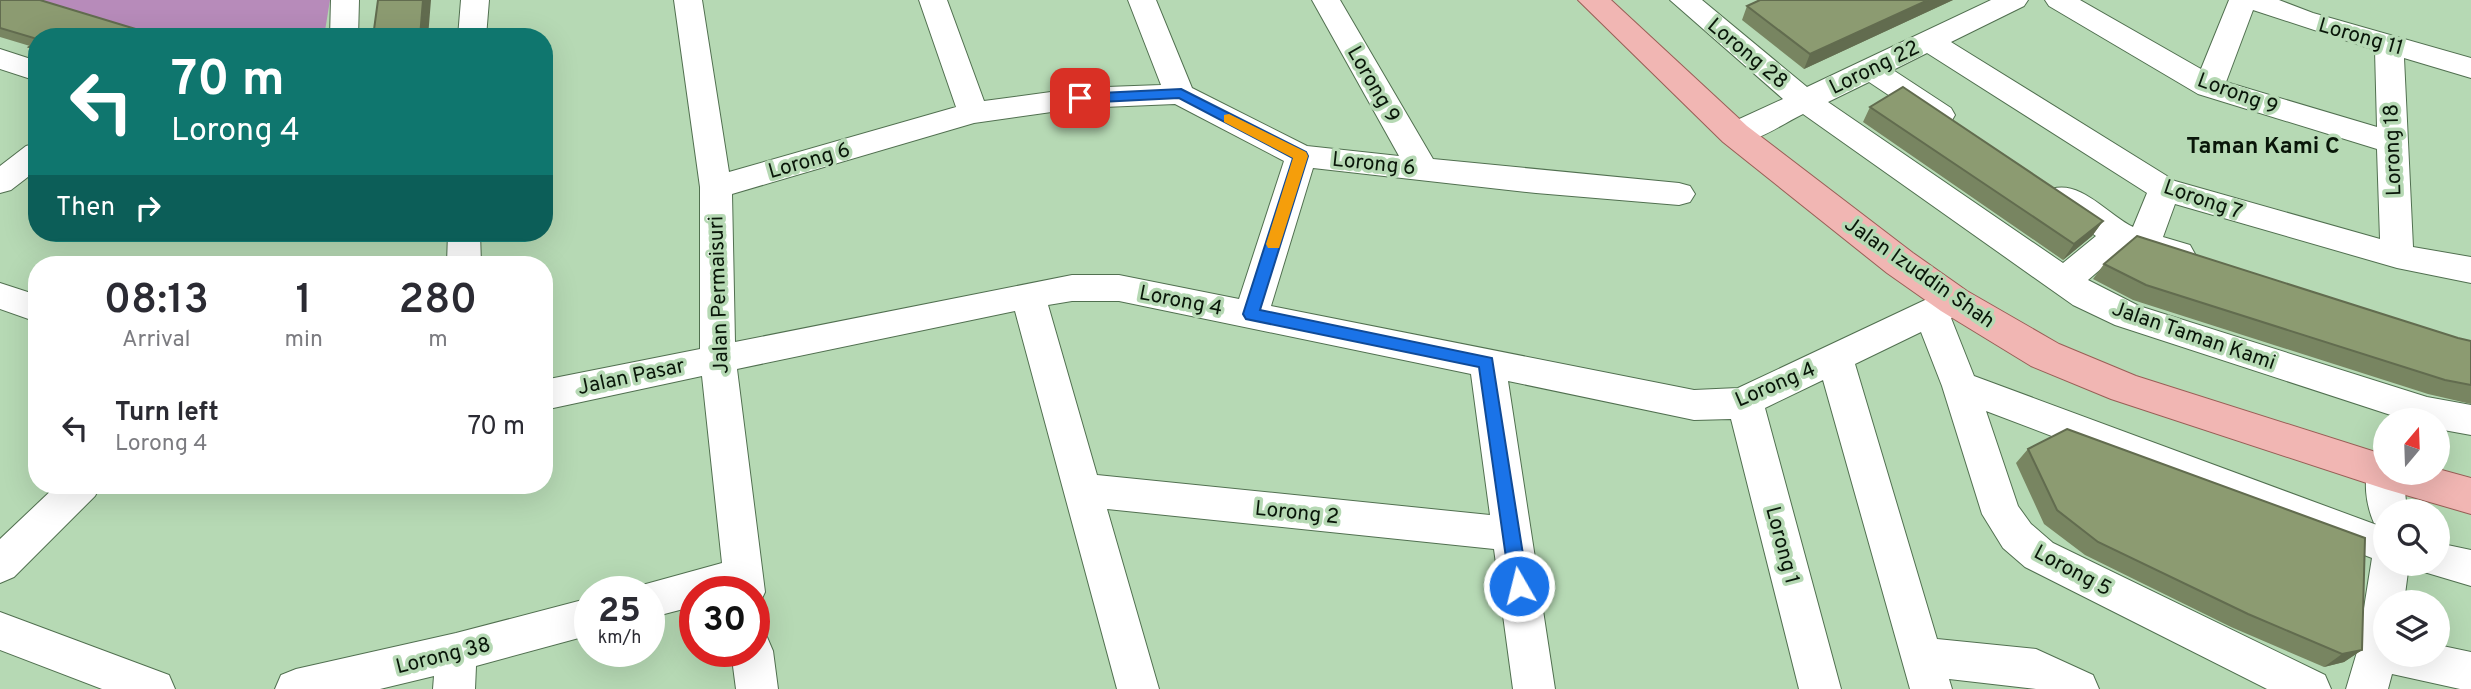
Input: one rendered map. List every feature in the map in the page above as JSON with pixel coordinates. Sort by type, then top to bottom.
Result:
[{"type":"main road","name":"Jalan Izuddin Shah","points":[[1593,0],[1772,116],[1900,263],[1943,306],[2045,355],[2126,388],[2373,468]]},
{"type":"main road","name":"Jalan Izuddin Shah","points":[[2432,485],[2471,496]]},
{"type":"street","points":[[344,28],[345,0]]},
{"type":"street","points":[[473,28],[475,0]]},
{"type":"street","name":"Jalan Permaisuri","points":[[688,0],[716,187],[718,357],[742,576]]},
{"type":"street","points":[[933,0],[973,113]]},
{"type":"street","points":[[1142,0],[1181,94]]},
{"type":"street","name":"Lorong 9","points":[[1325,0],[1422,168]]},
{"type":"street","name":"Lorong 22","points":[[1772,116],[2014,0]]},
{"type":"street","name":"Lorong 9","points":[[2059,0],[2209,87],[2391,142]]},
{"type":"street","points":[[2209,87],[2243,0]]},
{"type":"street","name":"Lorong 11","points":[[2252,0],[2303,19],[2471,68]]},
{"type":"street","points":[[2303,19],[2337,0]]},
{"type":"street","name":"Lorong 28","points":[[1694,2],[1772,116]]},
{"type":"street","name":"Lorong 7","points":[[1928,41],[2164,189],[2397,256],[2471,270]]},
{"type":"street","name":"Lorong 18","points":[[2389,44],[2397,256]]},
{"type":"street","points":[[0,59],[28,68]]},
{"type":"street","points":[[1870,69],[1961,129]]},
{"type":"street","name":"Lorong 6","points":[[716,187],[973,113],[1080,98],[1181,94],[1301,156],[1536,182],[1679,194]]},
{"type":"street","name":"Jalan Taman Kami","points":[[1772,116],[2085,296],[2127,316],[2427,411],[2471,420]]},
{"type":"street","points":[[1251,314],[1301,156]]},
{"type":"street","points":[[0,182],[28,160]]},
{"type":"street","points":[[2040,182],[2132,239],[2211,264]]},
{"type":"street","points":[[2063,282],[2132,239],[2164,189]]},
{"type":"street","name":"Lorong 4","points":[[718,357],[1028,295],[1072,288],[1119,288],[1694,405],[1727,404],[1745,401],[1943,306]]},
{"type":"street","points":[[1028,295],[1138,689]]},
{"type":"street","points":[[0,296],[28,306]]},
{"type":"street","name":"Lorong 5","points":[[1943,306],[1960,386],[2001,514],[2017,536],[2039,555],[2264,678],[2310,689]]},
{"type":"street","name":"Jalan Pasar","points":[[553,393],[718,357]]},
{"type":"street","points":[[1835,358],[1926,673],[2036,668],[2078,689]]},
{"type":"street","points":[[1486,362],[1534,689]]},
{"type":"street","points":[[1960,386],[2373,541]]},
{"type":"street","name":"Lorong 1","points":[[1745,401],[1820,689]]},
{"type":"street","name":"Lorong 2","points":[[1082,490],[1512,534]]},
{"type":"street","points":[[0,565],[73,494]]},
{"type":"street","points":[[2450,563],[2471,568]]},
{"type":"street","name":"Lorong 38","points":[[296,689],[455,670],[574,623]]},
{"type":"street","points":[[0,631],[154,689]]},
{"type":"street","points":[[754,667],[757,689]]},
{"type":"street","points":[[2421,667],[2471,673]]},
{"type":"shaded area","points":[[19,0],[330,0],[325,28],[108,28]]},
{"type":"building","points":[[0,0],[40,0],[132,28],[28,28],[28,36],[0,28]]},
{"type":"building","points":[[378,0],[423,0],[421,28],[374,28]]},
{"type":"building","points":[[1760,0],[1928,0],[1810,54],[1747,6]]},
{"type":"building","points":[[1903,87],[2103,221],[2074,244],[1870,107]]},
{"type":"building","points":[[2137,236],[2471,341],[2471,385],[2445,380],[2146,285],[2104,264]]},
{"type":"building","points":[[2067,429],[2365,538],[2362,650],[2342,654],[2248,614],[2098,542],[2057,510],[2028,449]]},
{"type":"slow traffic","points":[[1229,119],[1301,156],[1274,244]]},
{"type":"district","name":"Taman Kami C","points":[[2263,145]]},
{"type":"route","points":[[1080,98],[1181,94],[1301,156],[1251,314],[1486,362],[1519,586]]}]
